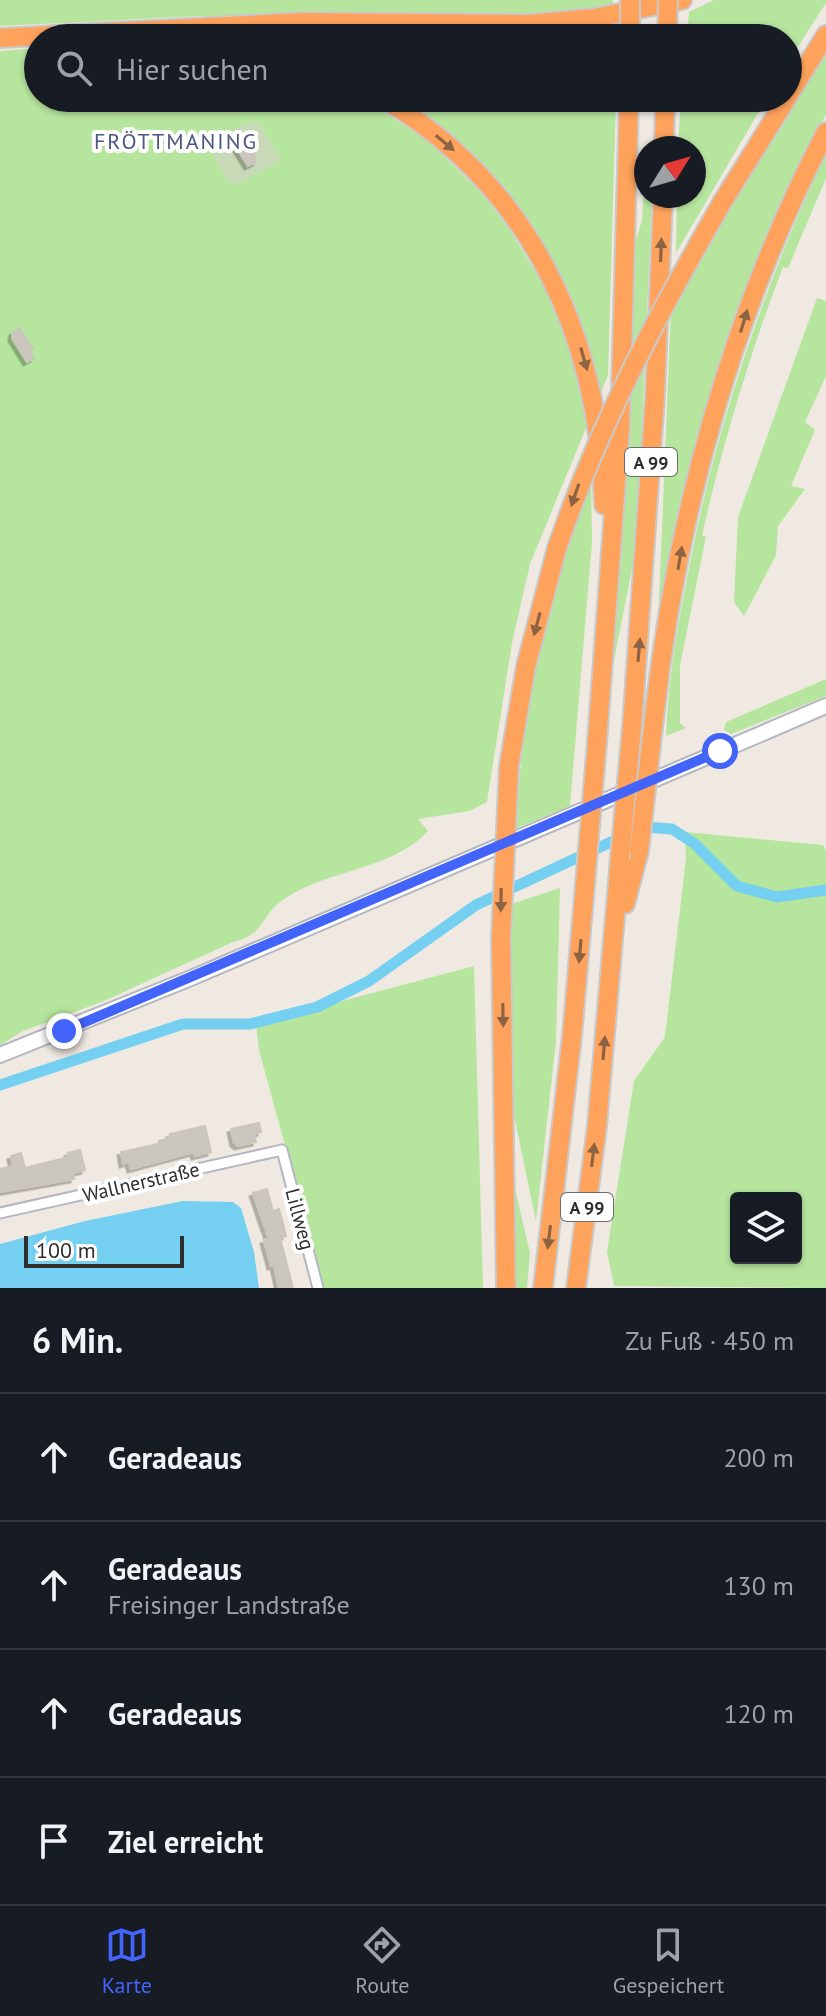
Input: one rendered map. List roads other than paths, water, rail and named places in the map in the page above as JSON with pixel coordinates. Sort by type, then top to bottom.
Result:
[{"type":"highway","points":[[630,0],[630,24]]},
{"type":"highway","points":[[667,24],[668,0]]},
{"type":"highway","points":[[267,24],[529,24],[595,18],[682,0]]},
{"type":"highway","points":[[802,73],[826,35]]},
{"type":"highway","points":[[0,38],[24,37]]},
{"type":"highway","points":[[402,112],[449,146],[491,188],[529,239],[561,297],[582,352],[598,428],[604,509],[600,572],[608,594]]},
{"type":"highway","name":"A 99","points":[[543,1288],[572,1036],[608,594],[624,332],[629,112]]},
{"type":"highway","points":[[664,136],[665,112]]},
{"type":"highway","points":[[506,1288],[501,937],[509,766],[526,666],[557,548],[591,451],[633,361],[723,201],[778,112]]},
{"type":"highway","points":[[614,945],[639,851],[654,718],[683,541],[721,396],[760,277],[826,132]]},
{"type":"highway","name":"A 99","points":[[576,1288],[597,1126],[632,727],[655,396],[663,208]]},
{"type":"main road","points":[[0,1055],[236,959],[826,706]]},
{"type":"street","name":"Wallnerstraße","points":[[0,1213],[282,1150]]},
{"type":"street","name":"Lillweg","points":[[282,1150],[318,1288]]},
{"type":"water","points":[[183,1201],[233,1202],[241,1208],[254,1252],[259,1288],[0,1288],[0,1244],[85,1221]]},
{"type":"waterway","points":[[0,1085],[183,1024],[250,1024],[317,1007],[369,981],[476,905],[643,827],[672,829],[695,844],[737,886],[777,897],[826,890]]},
{"type":"district","name":"FRÖTTMANING","points":[[176,141]]}]
